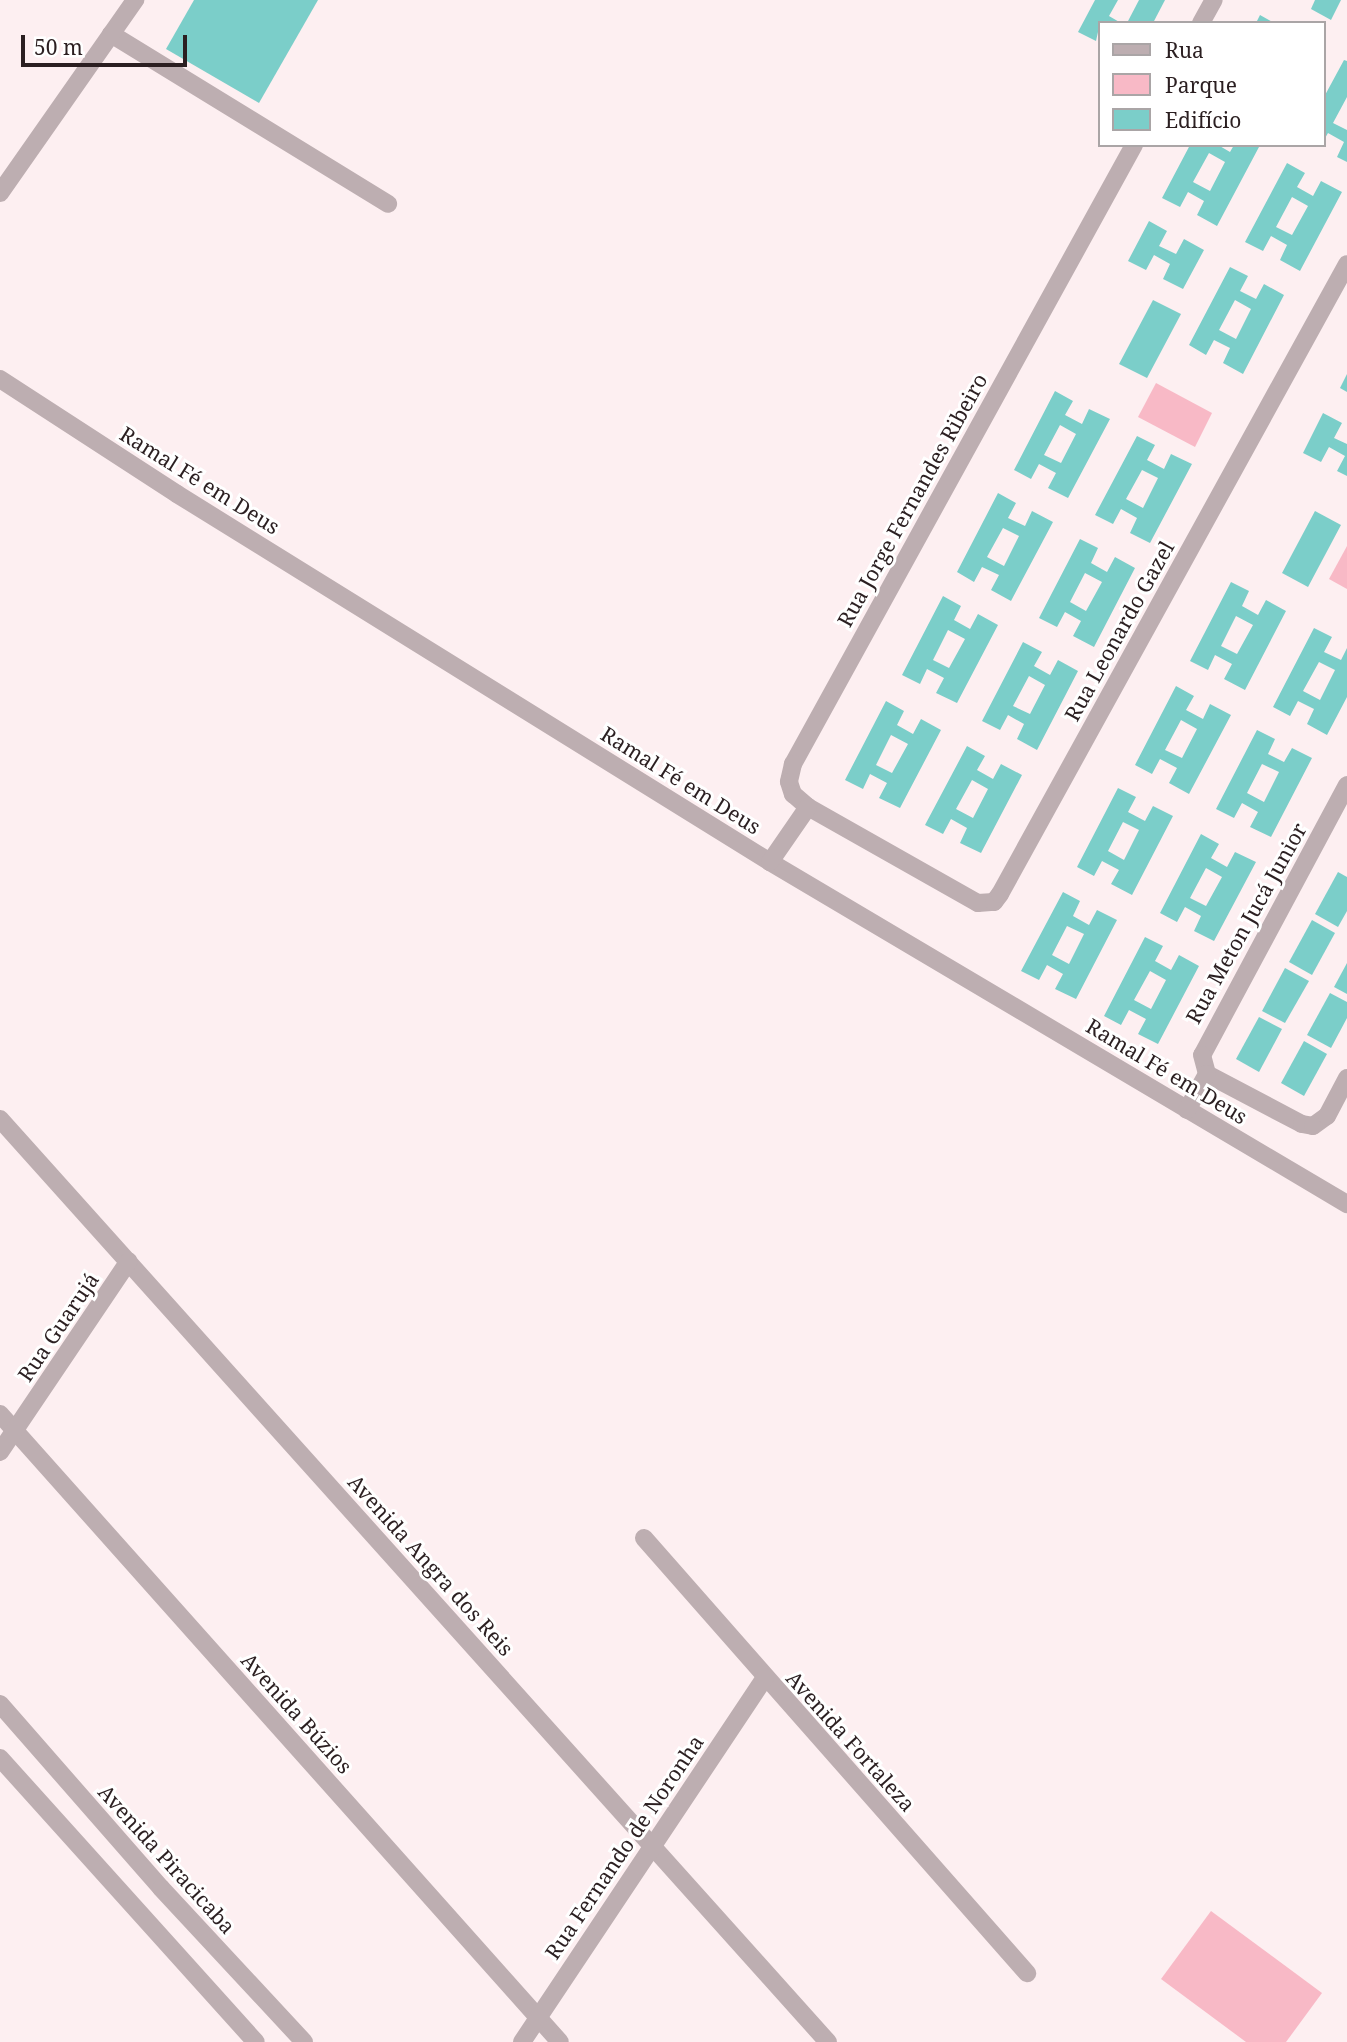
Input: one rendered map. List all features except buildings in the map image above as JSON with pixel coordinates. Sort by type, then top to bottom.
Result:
[{"type":"street","points":[[0,193],[135,0]]},
{"type":"street","points":[[1202,21],[1214,0]]},
{"type":"street","points":[[111,34],[388,204]]},
{"type":"street","name":"Rua Jorge Fernandes Ribeiro","points":[[876,846],[807,807],[793,794],[789,782],[793,764],[1133,147]]},
{"type":"street","name":"Rua Leonardo Gazel","points":[[876,846],[978,903],[994,902],[1347,264]]},
{"type":"street","name":"Ramal Fé em Deus","points":[[0,379],[201,508],[770,862],[1347,1204]]},
{"type":"street","name":"Rua Meton Jucá Junior","points":[[1207,1074],[1202,1055],[1205,1045],[1347,785]]},
{"type":"street","points":[[770,862],[807,807]]},
{"type":"street","points":[[1187,1110],[1207,1074],[1302,1124],[1313,1126],[1327,1116],[1347,1078]]},
{"type":"street","name":"Avenida Angra dos Reis","points":[[0,1119],[828,2042]]},
{"type":"street","name":"Rua Guarujá","points":[[0,1452],[129,1261]]},
{"type":"street","name":"Avenida Búzios","points":[[0,1414],[560,2042]]},
{"type":"street","name":"Avenida Fortaleza","points":[[643,1538],[1027,1973]]},
{"type":"street","name":"Rua Fernando de Noronha","points":[[522,2042],[765,1678]]},
{"type":"street","name":"Avenida Piracicaba","points":[[0,1704],[161,1888],[304,2042]]},
{"type":"street","points":[[0,1758],[256,2042]]},
{"type":"green space","points":[[1156,383],[1212,413],[1195,447],[1138,417]]},
{"type":"green space","points":[[1347,546],[1347,589],[1329,579]]},
{"type":"green space","points":[[1211,1911],[1322,1993],[1286,2042],[1246,2042],[1161,1979]]}]
